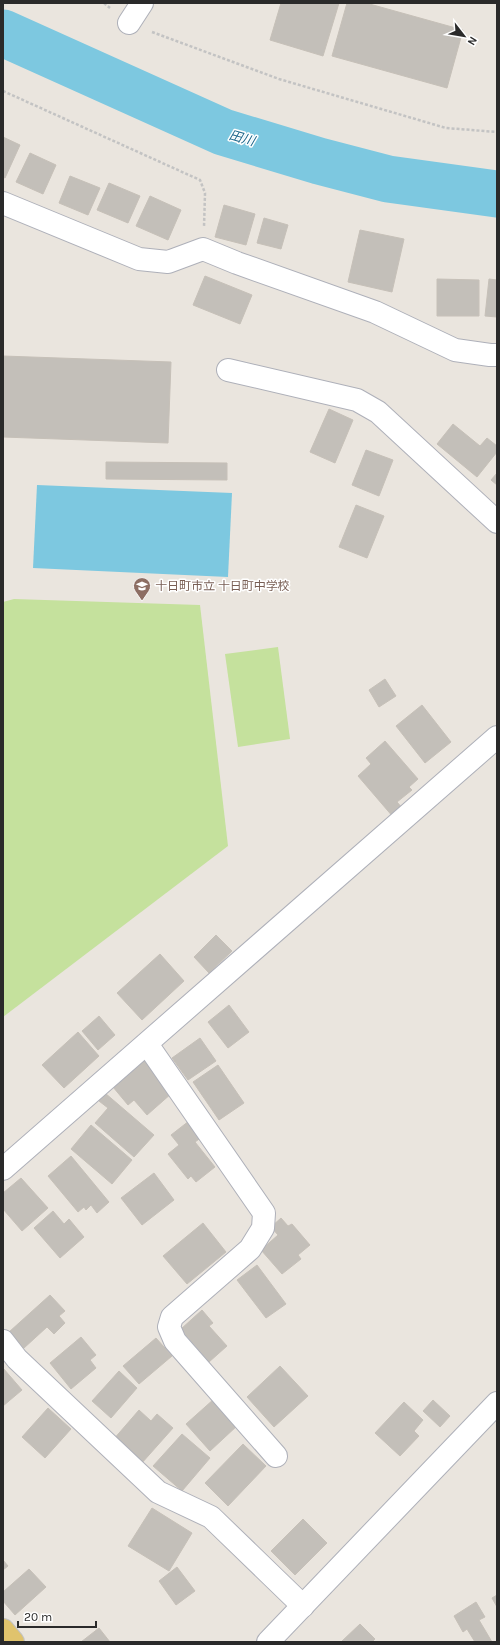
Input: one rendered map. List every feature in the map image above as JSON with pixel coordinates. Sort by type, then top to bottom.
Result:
[{"type":"main road","points":[[3,1630],[13,1642]]},
{"type":"street","points":[[129,23],[142,3]]},
{"type":"street","points":[[3,203],[138,259],[168,262],[203,249],[237,263],[375,312],[455,350],[497,355]]},
{"type":"street","points":[[228,370],[357,400],[378,412],[497,522]]},
{"type":"street","points":[[3,1169],[497,737]]},
{"type":"street","points":[[147,1044],[264,1213],[263,1228],[250,1249],[172,1317],[169,1327],[175,1341],[276,1456]]},
{"type":"street","points":[[3,1341],[17,1359],[158,1492],[211,1517],[303,1606]]},
{"type":"street","points":[[268,1642],[497,1403]]},
{"type":"path","points":[[104,3],[129,23],[279,79],[446,128],[497,132]]},
{"type":"path","points":[[3,90],[200,180],[205,193],[203,249]]},
{"type":"green space","points":[[14,599],[200,605],[228,846],[3,1017],[3,602]]},
{"type":"green space","points":[[278,647],[290,739],[238,747],[225,654]]},
{"type":"water","points":[[37,485],[232,493],[228,577],[33,568]]},
{"type":"building","points":[[281,3],[339,3],[323,56],[270,40]]},
{"type":"building","points":[[347,3],[366,3],[463,30],[447,88],[332,56]]},
{"type":"building","points":[[3,137],[20,145],[5,178],[3,177]]},
{"type":"building","points":[[30,153],[56,165],[43,194],[16,182]]},
{"type":"building","points":[[70,176],[100,188],[88,215],[59,203]]},
{"type":"building","points":[[109,183],[140,196],[128,223],[97,210]]},
{"type":"building","points":[[150,196],[181,210],[168,240],[136,226]]},
{"type":"building","points":[[224,205],[255,214],[246,245],[215,237]]},
{"type":"building","points":[[264,218],[288,225],[281,249],[257,243]]},
{"type":"building","points":[[360,230],[404,239],[392,292],[348,282]]},
{"type":"building","points":[[205,276],[252,295],[240,324],[193,305]]},
{"type":"building","points":[[437,279],[479,280],[479,316],[437,316]]},
{"type":"building","points":[[489,279],[497,280],[497,317],[485,316]]},
{"type":"building","points":[[3,356],[171,362],[168,443],[3,437]]},
{"type":"building","points":[[329,409],[353,420],[335,463],[310,452]]},
{"type":"building","points":[[453,424],[480,446],[487,438],[497,446],[497,452],[477,477],[437,444]]},
{"type":"building","points":[[366,450],[393,460],[379,496],[352,485]]},
{"type":"building","points":[[106,462],[227,463],[227,480],[106,479]]},
{"type":"building","points":[[497,473],[497,485],[491,480]]},
{"type":"building","points":[[356,505],[384,516],[367,558],[339,547]]},
{"type":"building","points":[[385,679],[396,696],[379,707],[369,690]]},
{"type":"building","points":[[422,705],[451,742],[425,763],[396,726]]},
{"type":"building","points":[[385,741],[418,779],[409,787],[412,790],[397,802],[403,809],[394,818],[358,776],[371,764],[366,758]]},
{"type":"building","points":[[216,935],[232,951],[209,973],[194,957]]},
{"type":"building","points":[[160,954],[184,981],[142,1020],[117,993]]},
{"type":"building","points":[[229,1005],[249,1032],[228,1048],[208,1022]]},
{"type":"building","points":[[99,1016],[115,1035],[98,1050],[82,1031]]},
{"type":"building","points":[[78,1032],[99,1056],[64,1088],[42,1065]]},
{"type":"building","points":[[200,1038],[216,1061],[188,1080],[172,1058]]},
{"type":"building","points":[[145,1060],[172,1093],[147,1115],[134,1100],[128,1105],[113,1087]]},
{"type":"building","points":[[218,1065],[244,1103],[219,1120],[193,1082]]},
{"type":"building","points":[[105,1093],[154,1135],[134,1157],[95,1123],[108,1108],[99,1101]]},
{"type":"building","points":[[189,1121],[202,1137],[195,1142],[215,1167],[196,1182],[191,1176],[188,1179],[168,1154],[179,1145],[171,1135]]},
{"type":"building","points":[[91,1125],[132,1160],[112,1184],[71,1149]]},
{"type":"building","points":[[71,1156],[109,1202],[97,1213],[91,1205],[86,1210],[84,1207],[78,1212],[48,1176]]},
{"type":"building","points":[[154,1173],[174,1200],[142,1225],[121,1198]]},
{"type":"building","points":[[21,1178],[48,1208],[22,1231],[3,1209],[3,1193]]},
{"type":"building","points":[[53,1211],[64,1224],[69,1219],[84,1237],[60,1258],[34,1228]]},
{"type":"building","points":[[281,1218],[288,1226],[292,1224],[310,1245],[298,1255],[301,1259],[282,1274],[261,1250],[278,1235],[271,1227]]},
{"type":"building","points":[[203,1223],[226,1252],[187,1284],[163,1256]]},
{"type":"building","points":[[257,1265],[286,1304],[266,1318],[237,1280]]},
{"type":"building","points":[[50,1295],[65,1311],[59,1316],[65,1323],[54,1334],[47,1327],[24,1348],[9,1332]]},
{"type":"building","points":[[202,1310],[213,1323],[209,1326],[227,1346],[209,1362],[181,1329]]},
{"type":"building","points":[[81,1337],[96,1355],[90,1360],[96,1368],[71,1389],[50,1363]]},
{"type":"building","points":[[156,1338],[172,1356],[139,1384],[123,1366]]},
{"type":"building","points":[[280,1366],[308,1396],[274,1427],[247,1397]]},
{"type":"building","points":[[3,1368],[22,1390],[3,1406]]},
{"type":"building","points":[[119,1371],[137,1388],[111,1418],[92,1401]]},
{"type":"building","points":[[214,1399],[238,1425],[210,1451],[186,1424]]},
{"type":"building","points":[[433,1400],[450,1416],[440,1427],[423,1411]]},
{"type":"building","points":[[404,1402],[423,1420],[414,1431],[419,1436],[400,1456],[375,1433]]},
{"type":"building","points":[[48,1408],[71,1429],[45,1458],[22,1437]]},
{"type":"building","points":[[139,1410],[151,1421],[157,1414],[173,1428],[141,1464],[113,1440]]},
{"type":"building","points":[[182,1434],[210,1458],[182,1491],[153,1466]]},
{"type":"building","points":[[243,1444],[266,1466],[228,1506],[205,1483]]},
{"type":"building","points":[[152,1508],[192,1533],[169,1571],[128,1546]]},
{"type":"building","points":[[303,1519],[327,1543],[295,1575],[271,1551]]},
{"type":"building","points":[[3,1560],[8,1566],[3,1570]]},
{"type":"building","points":[[177,1567],[195,1591],[176,1605],[159,1581]]},
{"type":"building","points":[[29,1569],[46,1587],[15,1615],[3,1601],[3,1592]]},
{"type":"building","points":[[497,1595],[497,1607],[492,1598]]},
{"type":"building","points":[[476,1602],[485,1617],[479,1620],[492,1642],[475,1642],[467,1629],[463,1632],[454,1616]]},
{"type":"building","points":[[360,1624],[375,1639],[372,1642],[341,1642]]},
{"type":"building","points":[[99,1628],[110,1642],[81,1642]]},
{"type":"waterway","name":"田川","points":[[3,33],[223,132],[319,161],[388,179],[497,194]]},
{"type":"place","name":"十日町市立 十日町中学校","points":[[142,601]]}]
